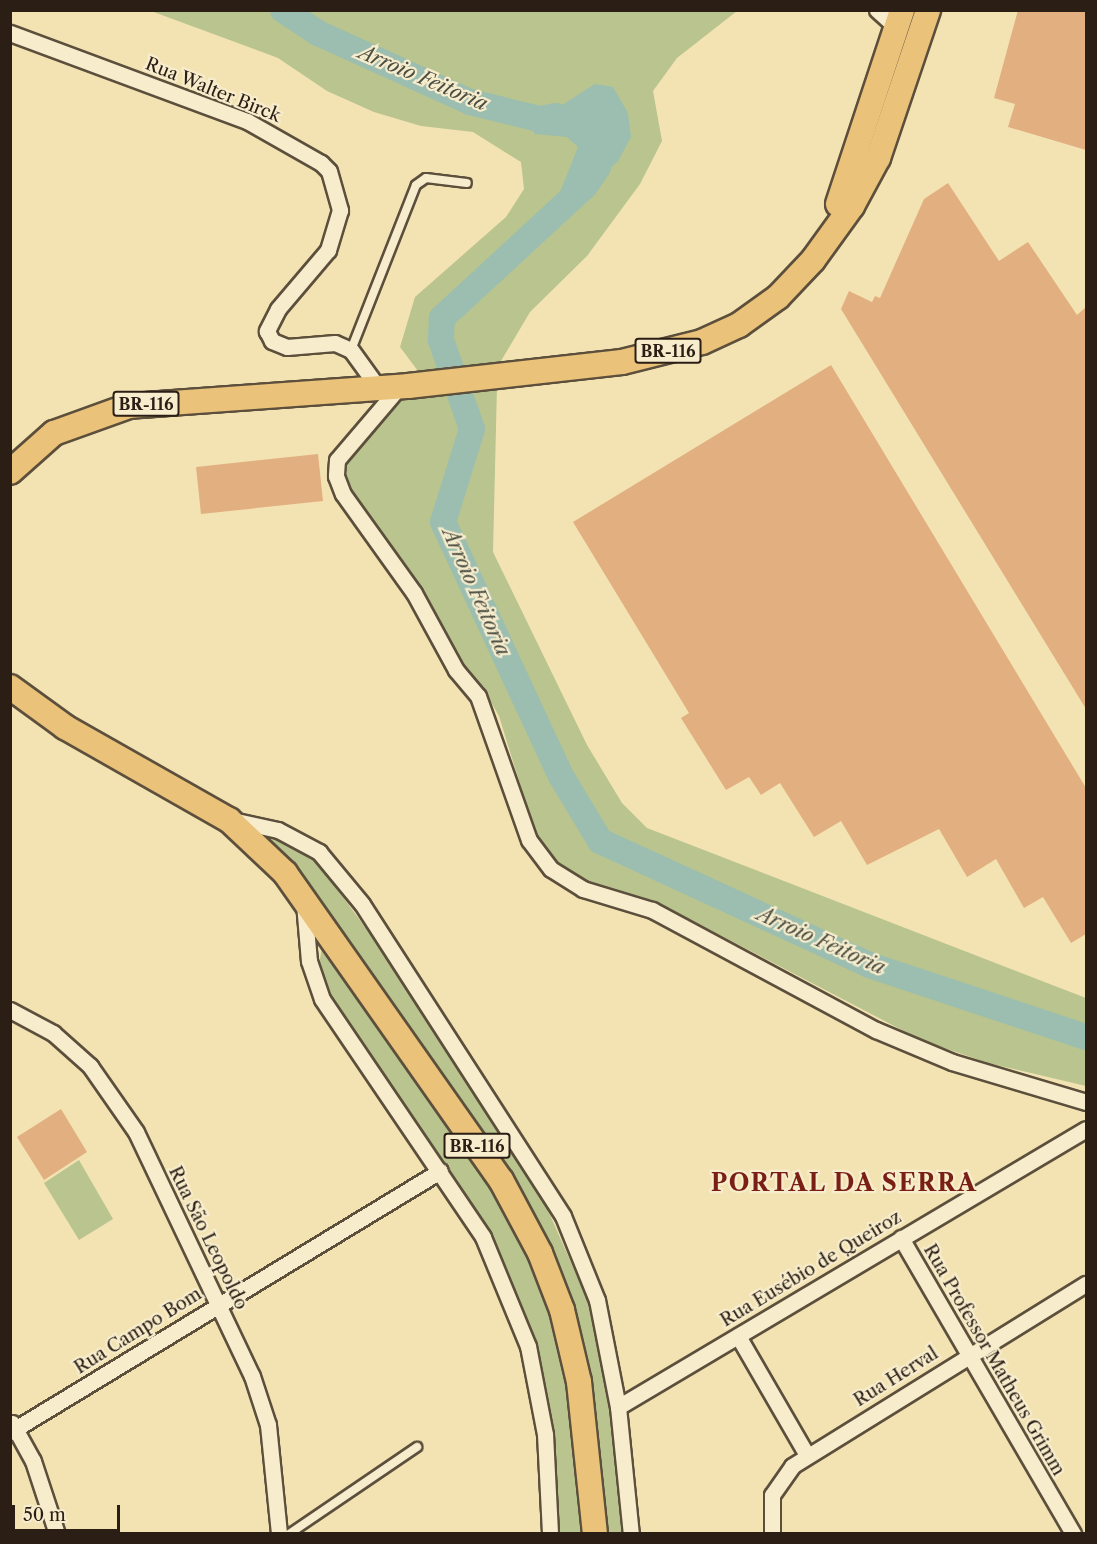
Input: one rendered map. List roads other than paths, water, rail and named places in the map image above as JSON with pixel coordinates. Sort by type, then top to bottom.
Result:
[{"type":"main road","name":"BR-116","points":[[10,472],[54,433],[129,406],[496,377],[622,362],[702,342],[739,325],[778,297],[813,260],[852,206],[878,158],[928,10]]},
{"type":"main road","name":"BR-116","points":[[813,260],[847,183],[899,19]]},
{"type":"main road","name":"BR-116","points":[[10,687],[65,727],[229,820],[285,873],[501,1180],[540,1253],[562,1310],[579,1382],[595,1533]]},
{"type":"street","points":[[877,10],[899,19]]},
{"type":"street","name":"Rua Walter Birck","points":[[10,33],[247,121],[321,163],[329,171],[340,210],[328,250],[278,309],[267,331],[272,341],[287,347],[335,343],[351,350]]},
{"type":"street","points":[[351,350],[395,386],[337,460],[336,476],[343,494],[414,593],[456,670],[478,696],[529,840],[551,869],[583,889],[652,910],[876,1030],[952,1062],[1086,1102]]},
{"type":"street","points":[[229,820],[278,830],[319,852],[362,904],[563,1216],[597,1300],[618,1407],[631,1533]]},
{"type":"street","points":[[304,900],[309,961],[322,999],[483,1237],[528,1346],[545,1434],[550,1533]]},
{"type":"street","name":"Rua São Leopoldo","points":[[10,1010],[53,1034],[115,1097],[252,1376],[268,1425],[279,1533]]},
{"type":"street","name":"Rua Eusébio de Queiroz","points":[[618,1407],[1086,1129]]},
{"type":"street","name":"Rua Campo Bom","points":[[12,1428],[440,1171]]},
{"type":"street","name":"Rua Professor Matheus Grimm","points":[[901,1238],[966,1356],[1073,1533]]},
{"type":"street","name":"Rua Herval","points":[[772,1533],[769,1508],[777,1483],[807,1455],[1086,1284]]},
{"type":"street","points":[[738,1336],[807,1455]]},
{"type":"street","points":[[12,1428],[36,1471],[57,1533]]},
{"type":"lane","points":[[351,350],[416,184],[426,178],[467,183]]},
{"type":"lane","points":[[289,1533],[417,1447]]},
{"type":"waterway","name":"Arroio Feitoria","points":[[283,10],[318,33],[470,102],[540,119],[556,116]]},
{"type":"waterway","name":"Arroio Feitoria","points":[[598,167],[585,186],[442,318],[441,340],[472,429],[443,522],[561,776],[600,841],[869,965],[1086,1037]]},
{"type":"district","name":"PORTAL DA SERRA","points":[[844,1183]]}]
